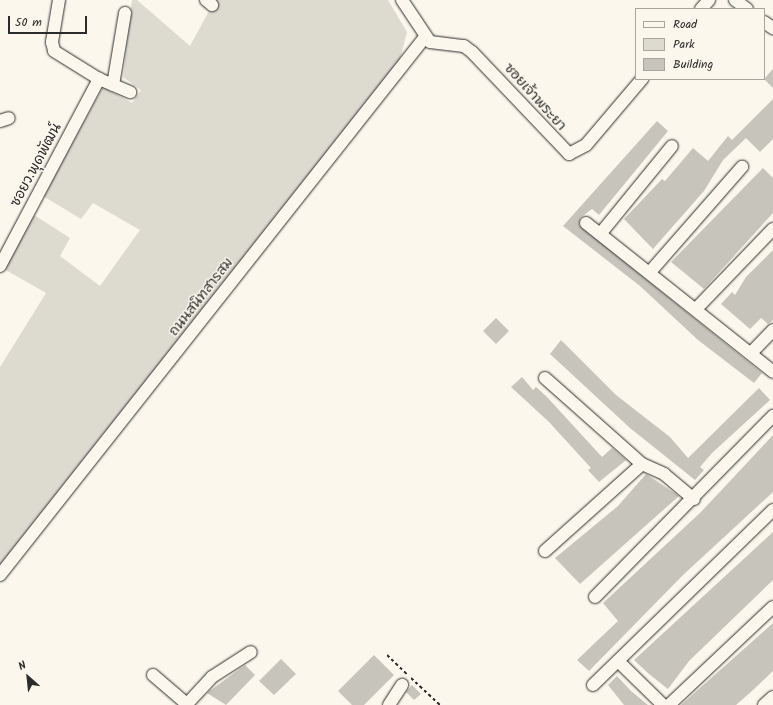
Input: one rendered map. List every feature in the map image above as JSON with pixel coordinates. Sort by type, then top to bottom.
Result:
[{"type":"street","points":[[59,0],[52,42],[54,51],[99,79],[130,92]]},
{"type":"street","points":[[402,0],[425,38]]},
{"type":"street","points":[[702,8],[709,0]]},
{"type":"street","points":[[735,0],[746,8]]},
{"type":"street","points":[[113,85],[125,13]]},
{"type":"street","name":"ซอยเจ้าพระยา","points":[[425,38],[438,45],[464,46],[472,52],[569,154],[586,145],[641,80]]},
{"type":"street","name":"ถนนสนิทสารสม","points":[[0,575],[425,38]]},
{"type":"street","name":"ซอยว.พุดพัฒน์","points":[[0,266],[99,79]]},
{"type":"street","points":[[601,232],[672,146]]},
{"type":"street","points":[[650,272],[742,167]]},
{"type":"street","points":[[586,223],[601,232],[773,372]]},
{"type":"street","points":[[696,309],[773,229]]},
{"type":"street","points":[[751,353],[773,330]]},
{"type":"street","points":[[545,378],[642,464],[664,474],[694,499]]},
{"type":"street","points":[[594,597],[694,499],[773,416]]},
{"type":"street","points":[[545,551],[642,464]]},
{"type":"street","points":[[593,685],[773,510]]},
{"type":"street","points":[[669,705],[773,607]]},
{"type":"street","points":[[153,675],[187,705],[212,677],[251,652]]},
{"type":"street","points":[[618,660],[663,705]]},
{"type":"street","points":[[389,705],[402,685]]},
{"type":"street","points":[[764,705],[773,697]]},
{"type":"path","points":[[387,655],[440,705]]},
{"type":"green space","points":[[132,0],[137,0],[190,46],[215,0],[388,0],[407,32],[400,59],[0,566],[0,367],[46,293],[4,269],[34,215],[70,238],[60,256],[100,286],[140,230],[93,203],[81,219],[43,196],[103,87],[132,103],[141,90],[123,77]]},
{"type":"building","points":[[773,69],[773,88],[765,80],[765,78]]},
{"type":"building","points":[[773,99],[773,139],[760,152],[746,138],[723,160],[704,191],[653,249],[624,219],[662,179],[665,181],[693,148],[708,161],[728,136],[732,140]]},
{"type":"building","points":[[657,121],[668,131],[599,215],[592,209],[580,218],[579,225],[762,373],[754,383],[698,340],[640,286],[563,226]]},
{"type":"building","points":[[763,168],[773,178],[773,213],[704,289],[671,262]]},
{"type":"building","points":[[773,250],[773,320],[768,324],[761,318],[750,329],[721,304],[732,292],[735,295],[746,277]]},
{"type":"building","points":[[496,318],[509,331],[496,344],[483,331]]},
{"type":"building","points":[[561,340],[616,395],[670,437],[688,458],[759,388],[770,400],[712,453],[700,467],[704,470],[695,480],[630,428],[550,354]]},
{"type":"building","points":[[522,377],[533,390],[536,387],[547,397],[602,457],[612,448],[626,460],[599,482],[588,470],[591,468],[549,422],[511,387]]},
{"type":"building","points":[[773,435],[773,492],[683,575],[589,671],[577,660],[618,621],[603,603],[701,512]]},
{"type":"building","points":[[646,474],[679,496],[580,584],[555,558],[618,506]]},
{"type":"building","points":[[773,532],[773,580],[689,661],[668,689],[634,660]]},
{"type":"building","points":[[773,623],[773,671],[753,690],[736,705],[681,705]]},
{"type":"building","points":[[374,655],[394,675],[364,705],[352,705],[338,691]]},
{"type":"building","points":[[281,659],[296,674],[274,695],[259,681]]},
{"type":"building","points":[[245,665],[255,675],[226,705],[207,693]]},
{"type":"building","points":[[617,676],[631,691],[648,705],[624,705],[608,685]]},
{"type":"building","points":[[412,685],[421,694],[414,700],[406,692]]}]
